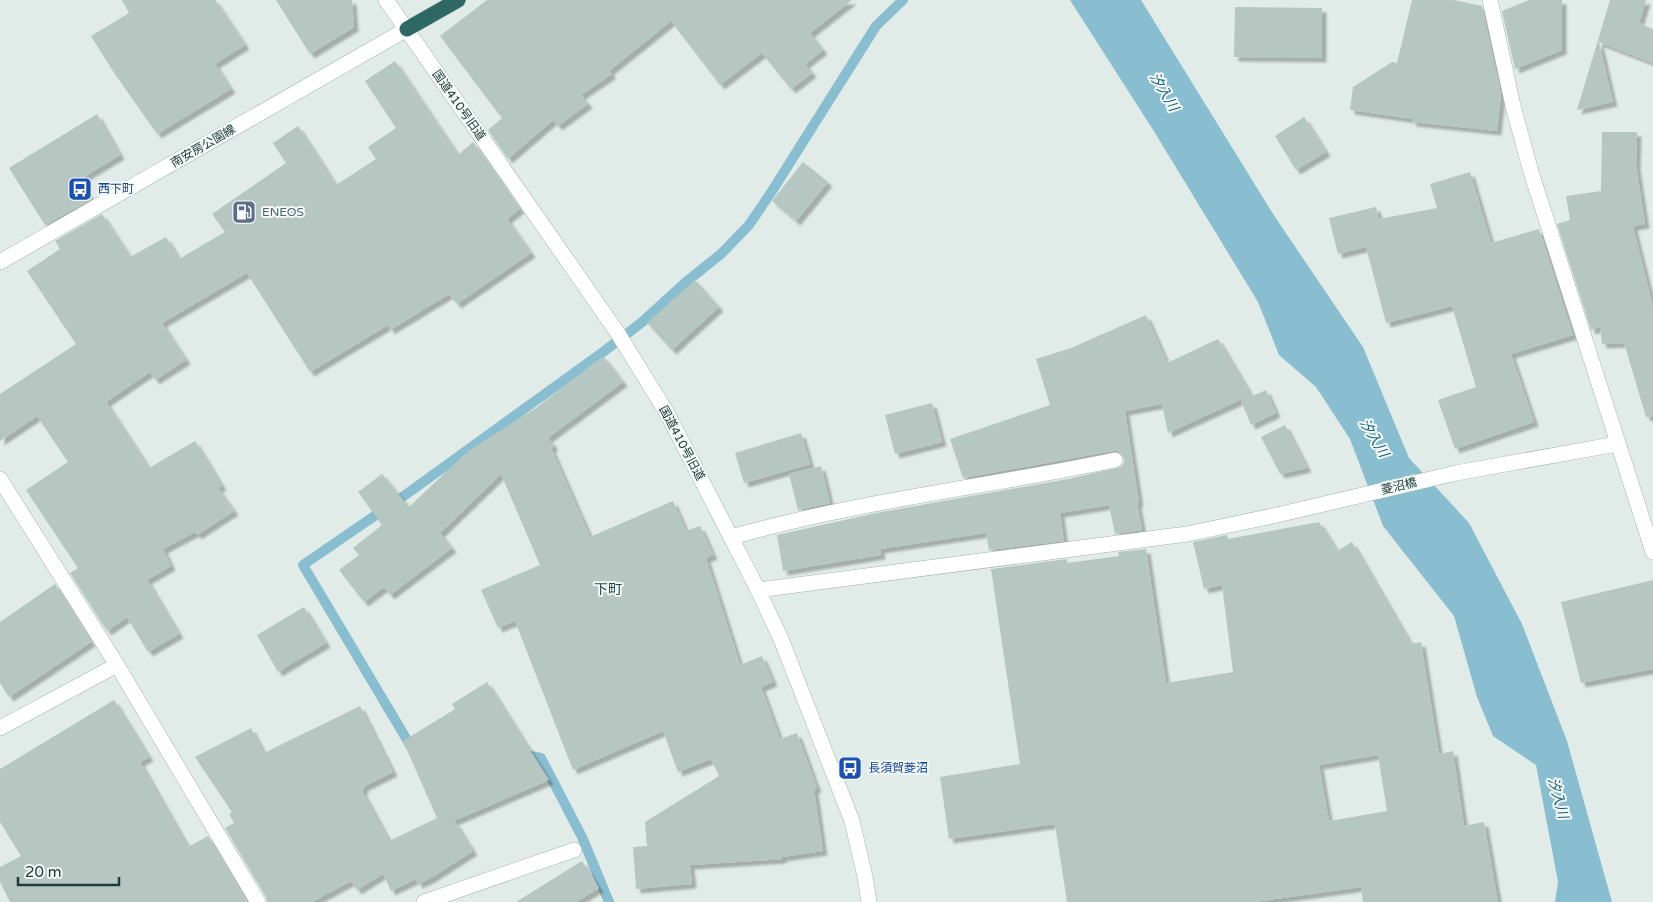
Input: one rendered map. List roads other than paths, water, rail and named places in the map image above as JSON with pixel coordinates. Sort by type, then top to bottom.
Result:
[{"type":"highway","points":[[407,29],[458,0]]},
{"type":"street","name":"国道410号旧道","points":[[386,0],[621,339],[667,413],[758,590],[781,639],[852,821],[869,902]]},
{"type":"street","points":[[1490,0],[1513,106],[1531,172],[1653,552]]},
{"type":"street","name":"南安房公園線","points":[[0,262],[407,29]]},
{"type":"street","name":"菱沼橋","points":[[758,590],[1187,534],[1456,473],[1617,444]]},
{"type":"street","points":[[731,538],[783,522],[870,503],[1067,470],[1115,460]]},
{"type":"street","points":[[0,479],[117,665],[258,902]]},
{"type":"street","points":[[0,728],[117,665]]},
{"type":"street","points":[[424,902],[574,850]]},
{"type":"water","name":"汐入川","points":[[1070,0],[1141,0],[1275,217],[1363,347],[1409,458],[1469,523],[1522,624],[1567,741],[1612,902],[1555,902],[1558,882],[1536,765],[1493,736],[1477,697],[1454,616],[1383,526],[1350,439],[1316,387],[1279,355],[1258,302],[1155,133]]},
{"type":"waterway","points":[[413,750],[303,565],[408,493],[603,352],[641,323],[686,282],[722,253],[749,225],[876,26],[903,0]]},
{"type":"waterway","points":[[521,754],[541,758],[582,837],[609,902]]},
{"type":"place","name":"西下町","points":[[80,189]]},
{"type":"place","name":"ENEOS","points":[[244,212]]},
{"type":"place","name":"長須賀菱沼","points":[[850,768]]},
{"type":"district","name":"下町","points":[[608,589]]}]
